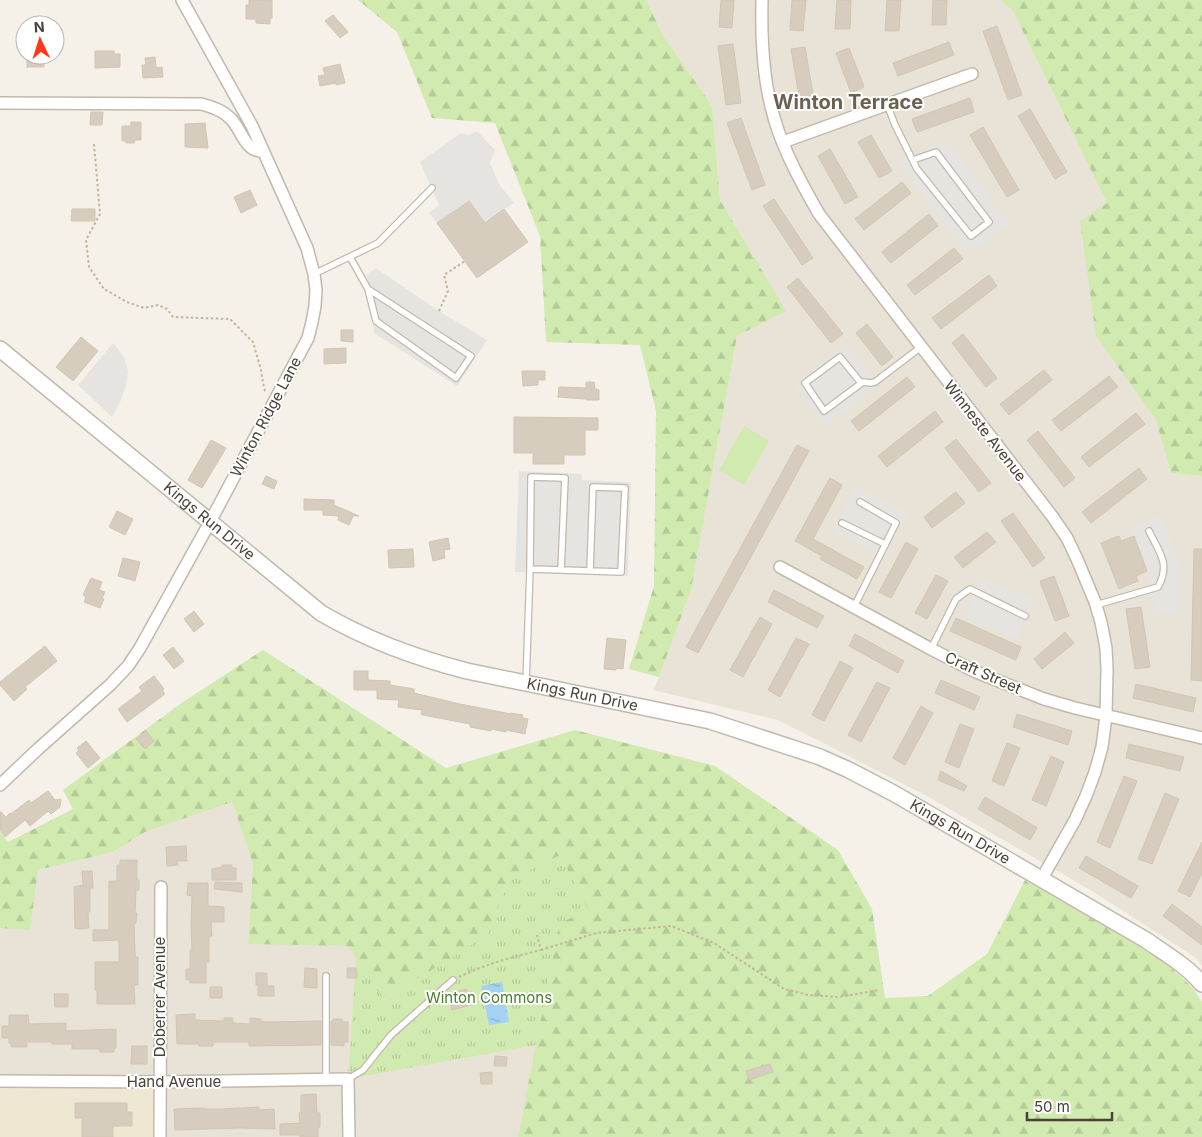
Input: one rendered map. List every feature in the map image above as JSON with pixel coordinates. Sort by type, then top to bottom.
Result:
[{"type":"street","name":"Winton Ridge Lane","points":[[0,785],[110,686],[128,666],[140,648],[210,522],[308,338],[312,322],[316,290],[307,248],[248,119],[182,0]]},
{"type":"street","name":"Winneste Avenue","points":[[762,0],[762,33],[770,100],[775,122],[803,186],[819,214],[1052,516],[1078,559],[1096,606],[1106,648],[1107,669],[1106,716],[1102,746],[1086,796],[1075,820],[1041,880]]},
{"type":"street","points":[[783,142],[972,74]]},
{"type":"street","points":[[0,103],[201,104],[222,111],[231,119],[251,147],[263,151]]},
{"type":"street","name":"Kings Run Drive","points":[[0,350],[321,613],[368,638],[431,662],[710,721],[820,757],[895,794],[1146,940],[1200,976]]},
{"type":"street","name":"Craft Street","points":[[780,566],[976,672],[1044,699],[1106,716],[1202,738]]},
{"type":"street","name":"Doberrer Avenue","points":[[160,1137],[161,887]]},
{"type":"street","points":[[348,1079],[349,1137]]},
{"type":"street","name":"Hand Avenue","points":[[0,1081],[160,1082],[348,1079]]},
{"type":"lane","points":[[887,104],[895,125],[917,169],[971,236],[989,222],[936,152],[913,160]]},
{"type":"lane","points":[[314,274],[378,243],[432,188]]},
{"type":"lane","points":[[350,257],[368,289],[376,321],[456,378],[471,356],[368,289]]},
{"type":"lane","points":[[861,384],[840,357],[804,382],[824,411],[861,384],[863,382],[875,382],[921,347]]},
{"type":"lane","points":[[526,683],[531,477],[565,478],[561,570]]},
{"type":"lane","points":[[530,569],[590,571],[622,572],[624,488],[594,487],[590,571]]},
{"type":"lane","points":[[854,607],[896,523],[860,502]]},
{"type":"lane","points":[[842,523],[885,544]]},
{"type":"lane","points":[[1096,606],[1158,587],[1164,572],[1164,563],[1149,531]]},
{"type":"lane","points":[[931,649],[956,599],[970,589],[1025,616]]},
{"type":"lane","points":[[326,976],[326,1080]]},
{"type":"lane","points":[[348,1079],[363,1070],[391,1035],[453,980]]},
{"type":"path","points":[[94,144],[100,214],[86,240],[89,267],[104,289],[127,302],[144,308],[158,305],[167,309],[173,317],[230,319],[253,342],[261,370],[262,383],[265,391],[274,400]]},
{"type":"path","points":[[439,311],[448,291],[444,275],[465,261]]},
{"type":"path","points":[[453,980],[472,970],[495,962],[596,933],[671,926],[714,943],[784,989],[808,995],[839,997],[879,990]]},
{"type":"path","points":[[537,935],[541,950]]},
{"type":"shaded area","points":[[646,0],[1000,0],[1013,11],[1107,203],[1096,336],[1156,420],[1171,473],[1202,476],[1202,966],[1196,958],[1092,891],[925,795],[778,720],[653,690],[691,590],[737,336],[785,311],[720,200],[712,106],[664,37]]},
{"type":"shaded area","points":[[477,131],[495,150],[490,163],[499,184],[514,203],[485,223],[468,201],[437,223],[429,213],[439,205],[420,162],[461,133],[469,135]]},
{"type":"shaded area","points":[[946,141],[1009,224],[967,254],[897,161]]},
{"type":"shaded area","points":[[376,268],[439,311],[487,340],[457,386],[374,333],[367,274]]},
{"type":"shaded area","points":[[113,343],[124,357],[128,371],[126,387],[112,417],[78,385]]},
{"type":"shaded area","points":[[846,344],[878,385],[826,426],[794,385]]},
{"type":"shaded area","points":[[519,471],[582,474],[582,480],[631,482],[628,576],[515,572]]},
{"type":"shaded area","points":[[856,487],[908,513],[885,558],[834,532]]},
{"type":"shaded area","points":[[1160,516],[1178,560],[1177,614],[1155,614],[1154,601],[1150,596],[1150,572],[1147,571],[1131,529]]},
{"type":"shaded area","points":[[981,578],[1034,599],[1017,639],[965,617]]},
{"type":"shaded area","points":[[232,802],[253,864],[248,943],[348,946],[559,924],[518,1137],[0,1137],[0,928],[30,929],[38,870],[113,852],[145,832]]},
{"type":"shaded area","points":[[0,1081],[160,1082],[160,1137],[0,1137]]},
{"type":"green space","points":[[358,0],[646,0],[664,37],[712,106],[720,200],[786,311],[737,336],[691,590],[659,677],[629,669],[654,586],[656,411],[640,345],[546,342],[540,236],[495,123],[432,118],[397,32]]},
{"type":"green space","points":[[1000,0],[1202,0],[1202,476],[1171,473],[1156,420],[1096,336],[1080,221],[1107,203],[1013,11]]},
{"type":"green space","points":[[744,426],[769,441],[744,485],[719,470]]},
{"type":"green space","points":[[263,650],[446,768],[575,730],[715,766],[838,850],[872,909],[885,998],[928,996],[987,954],[1025,880],[1160,958],[1192,987],[1202,1002],[1202,1137],[518,1137],[559,924],[509,881],[488,934],[383,1000],[348,946],[248,944],[253,864],[232,802],[145,832],[113,852],[38,870],[30,930],[0,928],[0,832],[8,842],[73,809],[63,790],[183,702]]},
{"type":"green space","name":"Winton Commons","points":[[560,855],[588,909],[559,924],[536,1045],[348,1079],[356,959],[384,1000],[488,934],[509,881]]},
{"type":"water","points":[[502,982],[509,1022],[489,1025],[481,986]]},
{"type":"building","points":[[249,0],[272,0],[270,24],[256,23],[256,19],[246,19],[246,5],[249,5]]},
{"type":"building","points":[[721,0],[734,0],[732,28],[719,27]]},
{"type":"building","points":[[792,0],[806,0],[803,31],[790,30]]},
{"type":"building","points":[[837,0],[851,0],[850,29],[835,29]]},
{"type":"building","points":[[887,0],[901,0],[899,31],[885,31]]},
{"type":"building","points":[[933,0],[947,0],[946,25],[932,25]]},
{"type":"building","points":[[333,15],[348,32],[340,38],[325,21]]},
{"type":"building","points":[[997,26],[1022,95],[1008,100],[983,31]]},
{"type":"building","points":[[949,42],[954,55],[898,76],[893,63]]},
{"type":"building","points":[[733,44],[741,103],[726,105],[718,46]]},
{"type":"building","points":[[805,47],[815,106],[801,108],[791,49]]},
{"type":"building","points":[[849,48],[864,87],[851,93],[836,53]]},
{"type":"building","points":[[95,51],[114,51],[114,54],[120,54],[120,67],[95,68]]},
{"type":"building","points":[[155,57],[156,68],[162,67],[163,77],[143,78],[142,65],[146,65],[145,58]]},
{"type":"building","points":[[340,64],[345,83],[320,86],[318,76],[325,75],[323,68]]},
{"type":"building","points":[[27,65],[44,65],[44,67],[27,67]]},
{"type":"building","points":[[970,98],[974,112],[917,132],[912,119]]},
{"type":"building","points":[[1030,109],[1067,172],[1055,179],[1018,116]]},
{"type":"building","points":[[91,112],[103,112],[102,125],[90,125]]},
{"type":"building","points":[[741,118],[765,185],[752,190],[727,123]]},
{"type":"building","points":[[131,122],[141,122],[141,140],[135,140],[134,143],[126,143],[126,141],[122,141],[122,126],[131,126]]},
{"type":"building","points":[[205,123],[208,148],[185,147],[185,124]]},
{"type":"building","points":[[983,127],[1019,190],[1007,197],[970,135]]},
{"type":"building","points":[[871,135],[892,171],[879,178],[858,142]]},
{"type":"building","points":[[830,149],[858,197],[845,204],[818,156]]},
{"type":"building","points":[[902,182],[911,193],[864,230],[855,219]]},
{"type":"building","points":[[250,190],[257,205],[241,213],[234,197]]},
{"type":"building","points":[[774,199],[813,258],[802,265],[763,206]]},
{"type":"building","points":[[469,201],[485,223],[504,209],[528,242],[477,278],[437,223]]},
{"type":"building","points":[[72,209],[95,209],[95,221],[71,221]]},
{"type":"building","points":[[929,214],[938,226],[891,263],[882,252]]},
{"type":"building","points":[[954,248],[963,259],[915,295],[907,285]]},
{"type":"building","points":[[989,275],[997,286],[941,329],[932,318]]},
{"type":"building","points":[[798,278],[843,334],[831,343],[787,287]]},
{"type":"building","points":[[867,324],[893,357],[882,366],[856,333]]},
{"type":"building","points":[[341,330],[353,330],[353,342],[341,341]]},
{"type":"building","points":[[963,334],[997,378],[986,387],[952,343]]},
{"type":"building","points":[[81,337],[98,351],[73,381],[56,367]]},
{"type":"building","points":[[346,348],[346,363],[324,364],[324,349]]},
{"type":"building","points":[[1044,370],[1052,380],[1009,415],[1000,404]]},
{"type":"building","points":[[522,371],[545,371],[545,380],[538,380],[538,385],[523,386]]},
{"type":"building","points":[[1109,376],[1118,387],[1061,431],[1052,420]]},
{"type":"building","points":[[907,377],[915,387],[859,431],[851,421]]},
{"type":"building","points":[[586,382],[594,382],[595,389],[599,390],[599,400],[558,397],[559,387],[586,388]]},
{"type":"building","points":[[935,411],[943,422],[887,467],[878,456]]},
{"type":"building","points":[[1136,413],[1145,424],[1089,467],[1081,457]]},
{"type":"building","points":[[514,417],[598,418],[598,430],[585,430],[585,455],[564,455],[564,464],[533,464],[533,453],[514,453]]},
{"type":"building","points":[[1038,431],[1075,478],[1064,487],[1027,440]]},
{"type":"building","points":[[956,439],[991,483],[979,492],[945,448]]},
{"type":"building","points":[[211,440],[226,448],[202,488],[188,480]]},
{"type":"building","points":[[797,445],[809,451],[698,653],[686,647]]},
{"type":"building","points":[[1139,468],[1147,479],[1091,523],[1082,512]]},
{"type":"building","points":[[266,476],[277,481],[274,489],[262,484]]},
{"type":"building","points":[[830,478],[842,485],[813,539],[864,567],[857,579],[820,559],[822,556],[795,541]]},
{"type":"building","points":[[956,492],[965,503],[932,528],[924,517]]},
{"type":"building","points":[[304,499],[334,500],[334,505],[359,516],[353,516],[349,525],[338,520],[339,516],[323,515],[323,510],[304,510]]},
{"type":"building","points":[[117,511],[133,519],[125,535],[109,527]]},
{"type":"building","points":[[1013,513],[1045,558],[1033,567],[1001,521]]},
{"type":"building","points":[[987,532],[996,542],[963,568],[954,557]]},
{"type":"building","points":[[1119,536],[1121,541],[1134,536],[1147,571],[1136,576],[1138,581],[1119,589],[1101,543]]},
{"type":"building","points":[[448,538],[450,549],[444,550],[445,558],[433,561],[429,542]]},
{"type":"building","points":[[906,542],[918,549],[891,598],[879,592]]},
{"type":"building","points":[[413,549],[414,567],[389,568],[388,550]]},
{"type":"building","points":[[1194,549],[1202,549],[1202,681],[1191,680]]},
{"type":"building","points":[[123,558],[140,562],[135,581],[118,576]]},
{"type":"building","points":[[936,575],[948,581],[927,619],[915,613]]},
{"type":"building","points":[[1054,576],[1069,616],[1055,621],[1040,581]]},
{"type":"building","points":[[91,578],[102,582],[99,590],[105,592],[100,608],[84,602],[86,597],[83,595]]},
{"type":"building","points":[[774,590],[824,616],[817,628],[768,602]]},
{"type":"building","points":[[1141,607],[1150,667],[1135,669],[1126,609]]},
{"type":"building","points":[[194,611],[204,624],[194,632],[184,619]]},
{"type":"building","points":[[760,617],[772,624],[743,677],[730,670]]},
{"type":"building","points":[[956,618],[1021,647],[1016,660],[950,631]]},
{"type":"building","points":[[1065,632],[1074,643],[1042,669],[1034,659]]},
{"type":"building","points":[[855,634],[904,661],[898,673],[849,646]]},
{"type":"building","points":[[607,638],[626,640],[623,669],[604,669]]},
{"type":"building","points":[[796,638],[809,644],[780,697],[768,690]]},
{"type":"building","points":[[45,646],[57,661],[25,687],[27,689],[14,701],[0,685],[0,682]]},
{"type":"building","points":[[173,647],[184,661],[174,669],[163,655]]},
{"type":"building","points":[[840,661],[853,668],[824,721],[812,715]]},
{"type":"building","points":[[354,671],[368,671],[368,680],[390,681],[390,685],[414,689],[414,693],[460,704],[523,715],[522,718],[528,719],[525,734],[506,730],[506,732],[491,729],[491,731],[470,727],[470,724],[423,715],[421,714],[422,710],[398,707],[399,700],[377,699],[377,690],[354,690]]},
{"type":"building","points":[[154,676],[164,689],[162,690],[165,694],[127,722],[118,709],[142,691],[139,687]]},
{"type":"building","points":[[941,680],[980,697],[974,710],[935,693]]},
{"type":"building","points":[[877,682],[890,688],[861,742],[848,735]]},
{"type":"building","points":[[1136,684],[1196,698],[1193,712],[1133,698]]},
{"type":"building","points":[[921,706],[933,713],[905,765],[893,758]]},
{"type":"building","points":[[1017,714],[1072,731],[1068,745],[1013,727]]},
{"type":"building","points":[[960,724],[974,729],[959,768],[945,762]]},
{"type":"building","points":[[146,731],[154,741],[145,749],[136,739]]},
{"type":"building","points":[[86,741],[100,758],[88,768],[76,753],[79,750],[77,748]]},
{"type":"building","points":[[1007,743],[1020,748],[1004,786],[992,781]]},
{"type":"building","points":[[1129,744],[1184,757],[1180,771],[1126,758]]},
{"type":"building","points":[[1051,756],[1064,762],[1046,806],[1032,800]]},
{"type":"building","points":[[941,771],[967,786],[964,791],[938,780]]},
{"type":"building","points":[[1124,776],[1137,781],[1110,848],[1097,842]]},
{"type":"building","points":[[48,791],[55,800],[61,799],[60,807],[51,814],[48,811],[30,826],[25,820],[5,837],[0,830],[0,811],[6,817],[29,800],[31,803]]},
{"type":"building","points":[[1165,793],[1179,799],[1152,864],[1138,859]]},
{"type":"building","points":[[985,797],[1036,827],[1030,840],[978,809]]},
{"type":"building","points":[[1202,842],[1202,873],[1190,897],[1178,891]]},
{"type":"building","points":[[186,846],[187,861],[177,861],[178,865],[167,866],[166,847]]},
{"type":"building","points":[[1086,856],[1138,886],[1131,898],[1079,868]]},
{"type":"building","points":[[120,860],[137,860],[139,890],[136,890],[135,913],[137,913],[136,923],[134,923],[135,954],[138,957],[138,985],[134,985],[135,1004],[97,1004],[95,962],[119,962],[119,940],[93,941],[93,930],[109,930],[109,881],[117,881],[117,865],[120,865]]},
{"type":"building","points":[[222,865],[232,865],[232,868],[236,868],[236,880],[212,880],[212,869],[222,867]]},
{"type":"building","points":[[82,871],[92,871],[93,888],[90,888],[89,928],[79,929],[75,928],[74,887],[83,885]]},
{"type":"building","points":[[215,882],[242,883],[242,892],[214,889]]},
{"type":"building","points":[[188,883],[208,883],[208,906],[224,907],[224,922],[211,922],[212,936],[209,936],[209,962],[206,962],[206,983],[190,983],[190,980],[186,980],[186,969],[190,969],[190,950],[192,950],[192,896],[187,895]]},
{"type":"building","points":[[1172,904],[1202,927],[1202,945],[1163,916]]},
{"type":"building","points":[[305,968],[317,969],[317,988],[304,987]]},
{"type":"building","points":[[347,968],[356,968],[357,978],[347,978]]},
{"type":"building","points":[[256,973],[267,973],[267,986],[274,986],[274,996],[258,996]]},
{"type":"building","points":[[210,987],[222,987],[222,998],[210,998]]},
{"type":"building","points":[[467,989],[471,1005],[452,1010],[448,993]]},
{"type":"building","points":[[54,994],[68,994],[68,1007],[55,1007]]},
{"type":"building","points":[[195,1014],[195,1020],[224,1021],[224,1018],[233,1018],[233,1023],[250,1024],[250,1018],[261,1019],[261,1021],[266,1022],[321,1021],[321,1045],[249,1046],[249,1042],[213,1042],[213,1046],[177,1044],[176,1015]]},
{"type":"building","points":[[9,1015],[28,1015],[29,1024],[66,1023],[66,1031],[116,1029],[116,1048],[114,1048],[114,1052],[100,1052],[100,1049],[72,1049],[72,1044],[52,1044],[52,1042],[27,1042],[27,1047],[11,1047],[9,1038],[2,1038],[2,1026],[9,1026]]},
{"type":"building","points":[[333,1019],[342,1019],[342,1022],[348,1022],[348,1042],[344,1042],[344,1046],[331,1045],[331,1021]]},
{"type":"building","points":[[132,1046],[147,1046],[147,1064],[131,1064]]},
{"type":"building","points":[[495,1056],[507,1057],[506,1066],[494,1066]]},
{"type":"building","points":[[770,1064],[773,1072],[749,1080],[746,1071]]},
{"type":"building","points":[[492,1072],[492,1084],[481,1084],[480,1073]]},
{"type":"building","points":[[316,1094],[317,1113],[320,1113],[318,1137],[280,1135],[280,1124],[300,1123],[301,1095]]},
{"type":"building","points":[[75,1103],[127,1103],[127,1112],[132,1112],[132,1126],[113,1126],[113,1137],[82,1137],[82,1118],[75,1118]]},
{"type":"building","points":[[259,1107],[259,1110],[274,1109],[275,1129],[175,1130],[174,1109]]},
{"type":"district","name":"Winton Terrace","points":[[848,102]]}]
